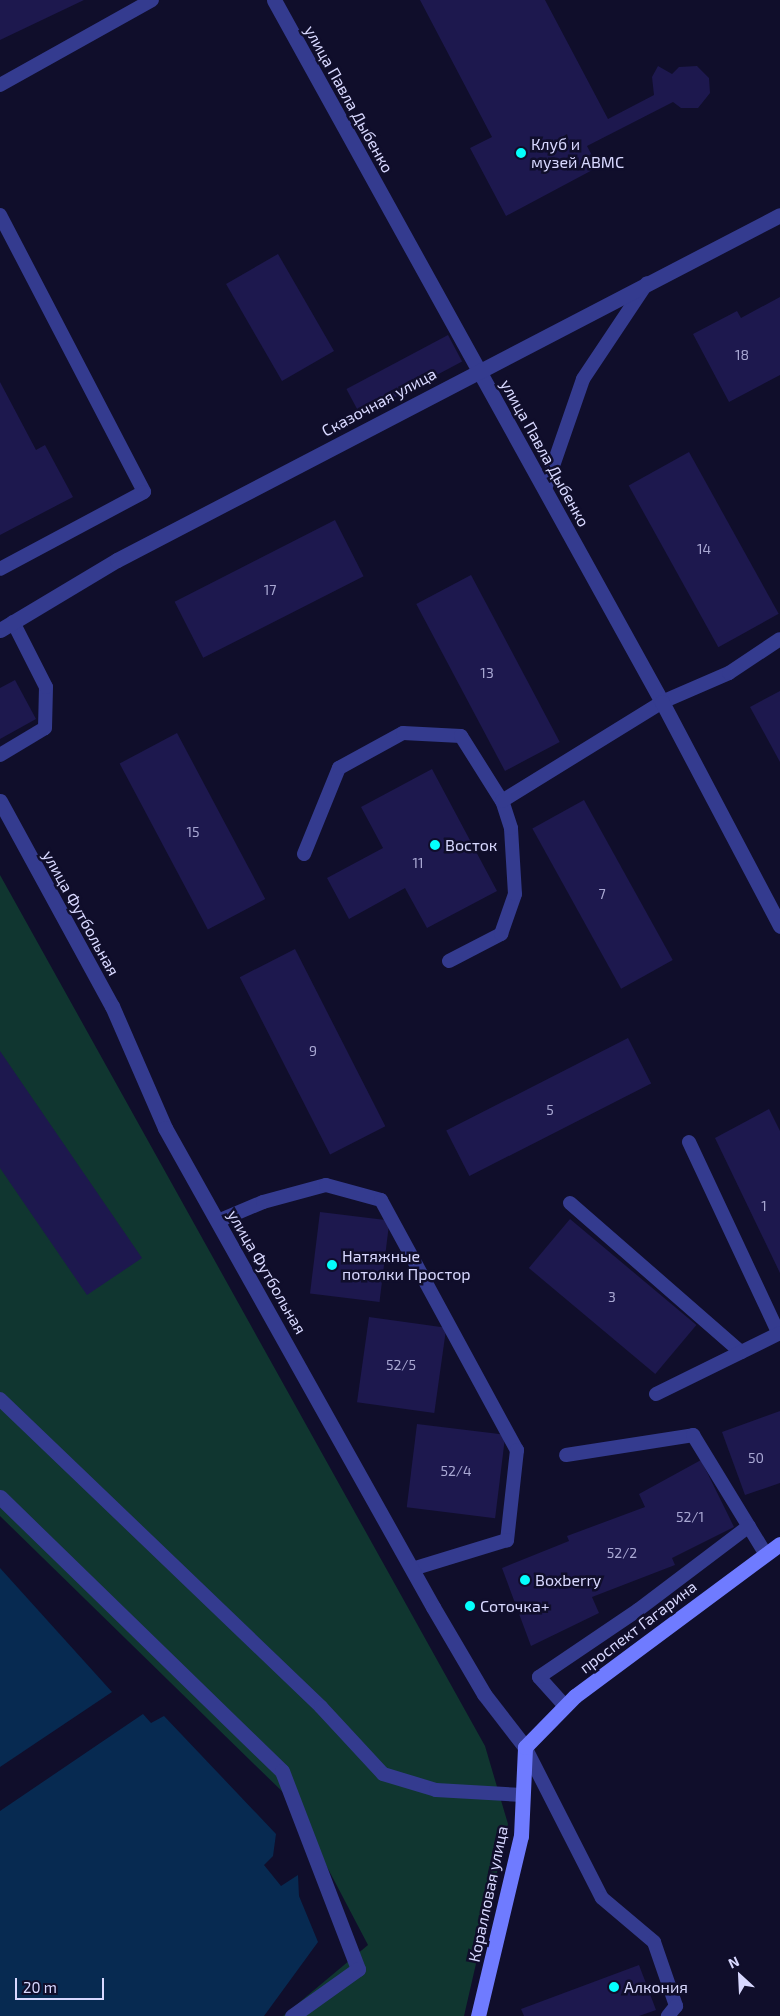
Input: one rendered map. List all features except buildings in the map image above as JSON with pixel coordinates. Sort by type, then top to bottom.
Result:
[{"type":"main road","name":"проспект Гагарина","points":[[525,1747],[565,1706],[765,1553],[780,1544]]},
{"type":"main road","name":"Коралловая улица","points":[[478,2016],[521,1836],[525,1747]]},
{"type":"street","name":"улица Павла Дыбенко","points":[[274,0],[662,702],[780,926]]},
{"type":"street","name":"Сказочная улица","points":[[6,626],[117,560],[780,215]]},
{"type":"street","name":"улица Футбольная","points":[[0,801],[112,1006],[165,1128],[484,1694],[525,1747]]},
{"type":"street","points":[[0,1497],[282,1771],[358,1969],[292,2016]]},
{"type":"lane","points":[[0,85],[152,0]]},
{"type":"lane","points":[[0,215],[144,492],[0,569]]},
{"type":"lane","points":[[545,489],[584,379],[647,283]]},
{"type":"lane","points":[[0,755],[45,728],[46,687],[6,626]]},
{"type":"lane","points":[[502,801],[662,702],[729,673],[780,640]]},
{"type":"lane","points":[[304,854],[339,768],[403,733],[461,736],[502,801],[511,828],[515,894],[502,934],[449,961]]},
{"type":"lane","points":[[656,1394],[780,1333],[689,1142]]},
{"type":"lane","points":[[218,1221],[262,1202],[326,1185],[362,1191],[381,1200],[386,1208],[517,1450],[507,1540],[412,1569]]},
{"type":"lane","points":[[570,1203],[741,1352]]},
{"type":"lane","points":[[0,1398],[320,1707],[384,1774],[436,1790],[523,1795]]},
{"type":"lane","points":[[566,1455],[693,1435],[765,1553]]},
{"type":"lane","points":[[565,1706],[539,1678],[749,1526]]},
{"type":"lane","points":[[525,1747],[602,1898],[654,1942],[676,2006],[668,2016]]},
{"type":"green space","points":[[0,875],[485,1746],[508,1824],[464,2016],[283,2016],[368,1945],[293,1802],[0,1516]]},
{"type":"water","points":[[0,1568],[112,1692],[0,1767]]},
{"type":"water","points":[[143,1714],[151,1723],[164,1716],[276,1834],[273,1856],[264,1865],[281,1886],[298,1875],[299,1896],[318,1942],[264,2016],[0,2016],[0,1811]]},
{"type":"place","name":"Клуб и музей АВМС","points":[[521,153]]},
{"type":"place","name":"Восток","points":[[435,845]]},
{"type":"place","name":"Натяжные потолки Простор","points":[[332,1265]]},
{"type":"place","name":"Boxberry","points":[[525,1580]]},
{"type":"place","name":"Соточка+","points":[[470,1606]]},
{"type":"place","name":"Алкония","points":[[614,1987]]}]
